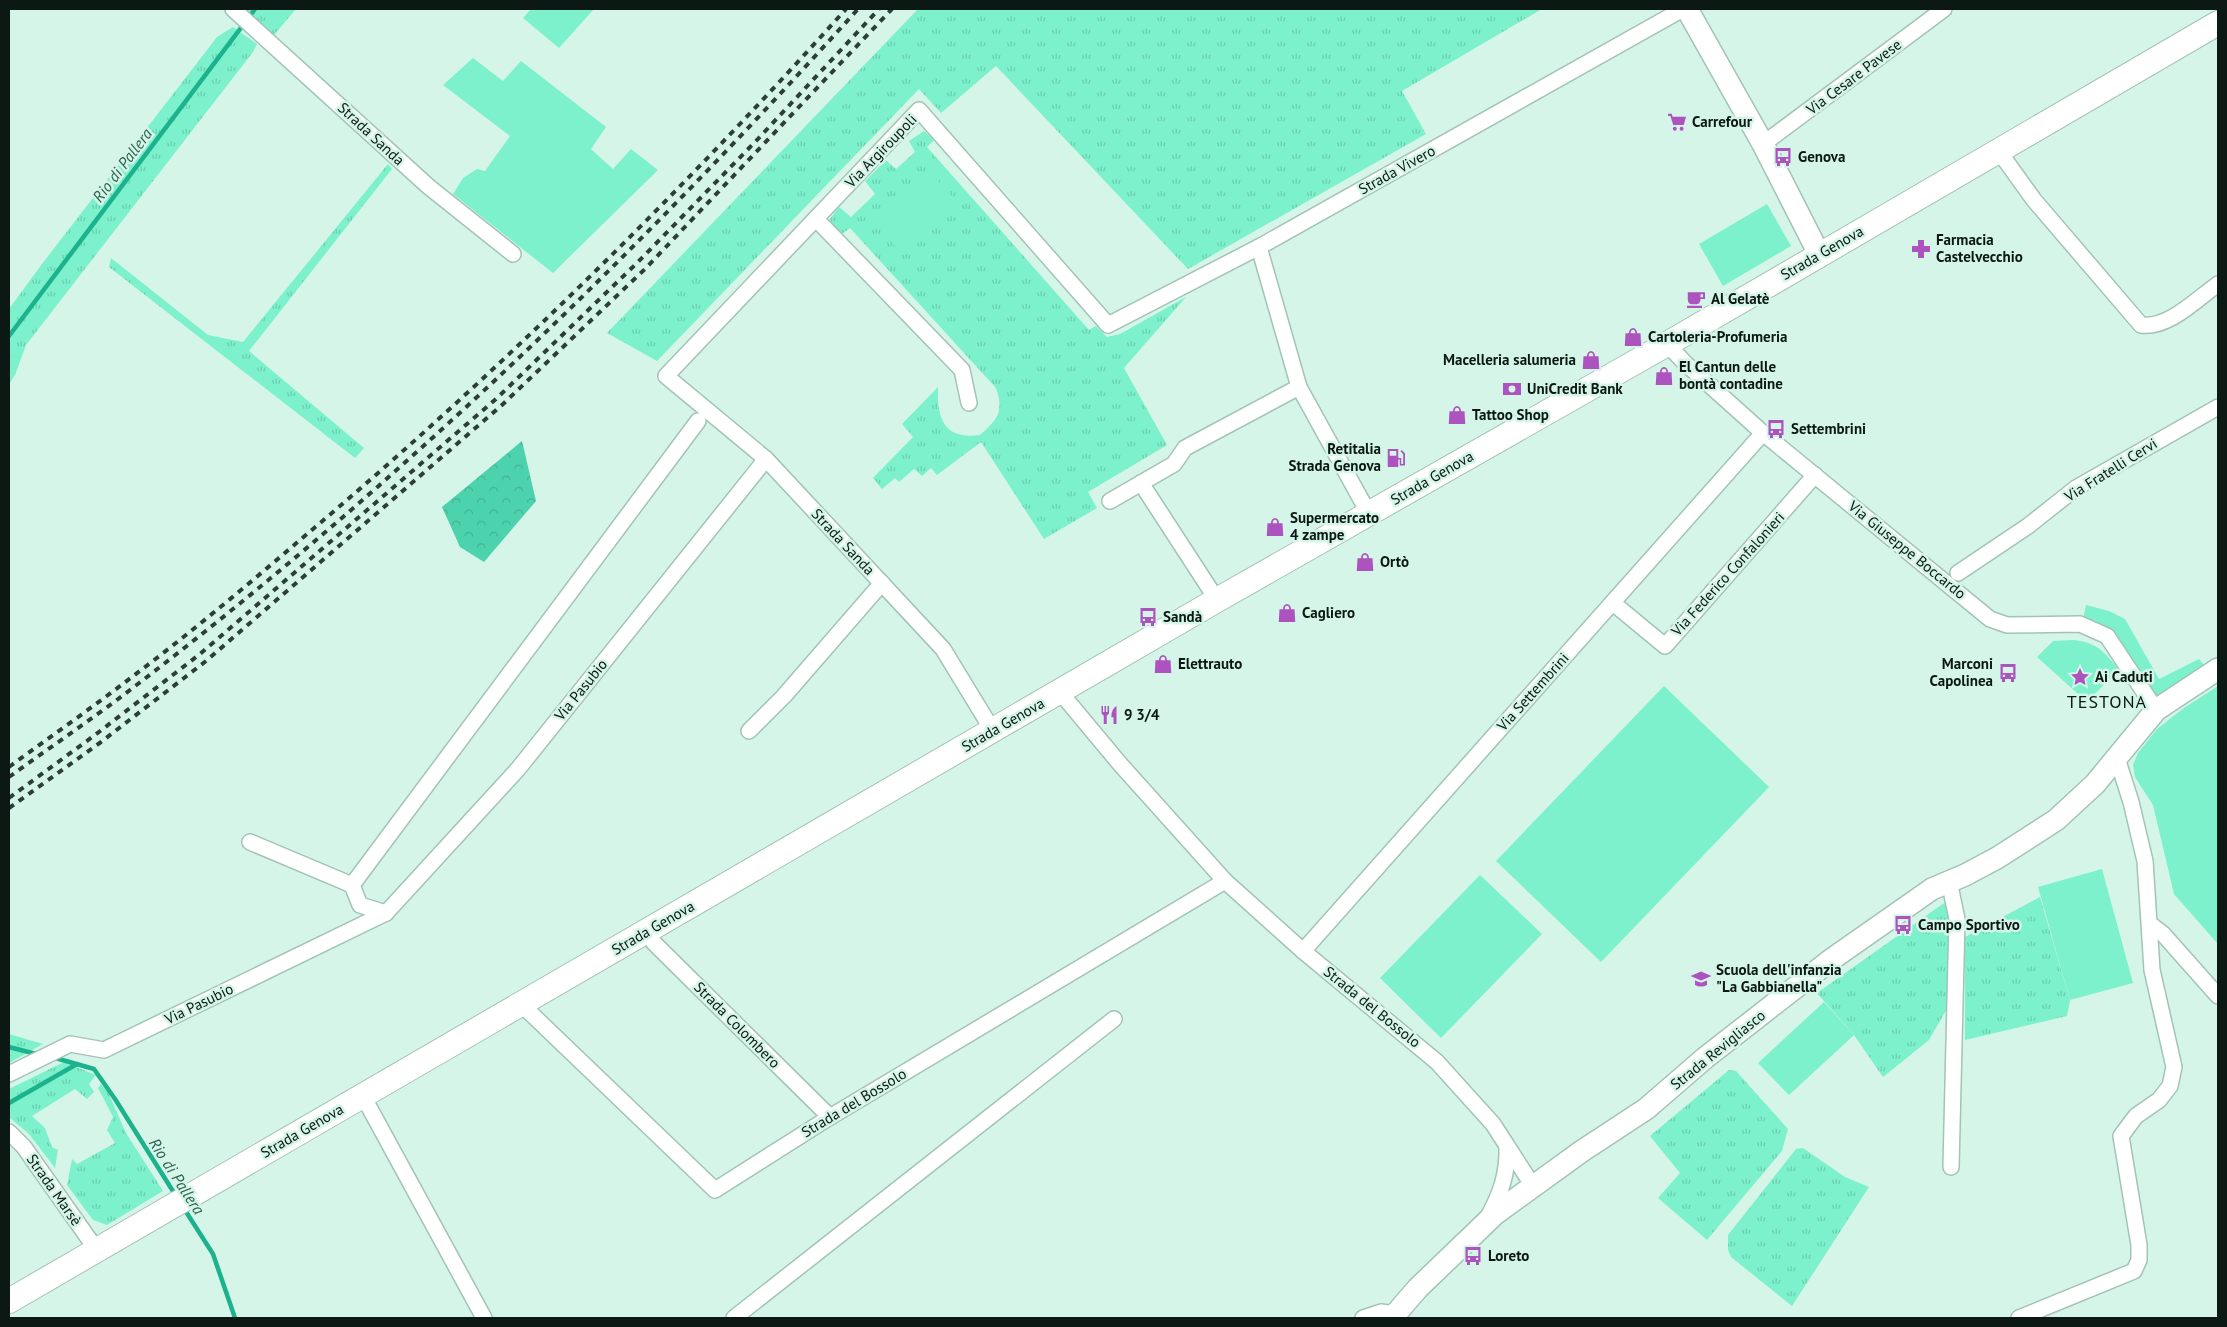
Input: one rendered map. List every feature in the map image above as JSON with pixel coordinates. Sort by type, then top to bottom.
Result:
[{"type":"main road","name":"Strada Genova","points":[[11,1296],[363,1096],[1217,600],[1667,344],[2218,23]]},
{"type":"street","name":"Strada Vivero","points":[[1108,325],[1259,247],[1685,9],[1763,144],[1819,254]]},
{"type":"street","name":"Via Cesare Pavese","points":[[1763,144],[1944,9]]},
{"type":"street","name":"Strada Sanda","points":[[236,11],[429,187],[513,254]]},
{"type":"street","name":"Via Argiroupoli","points":[[666,376],[919,110],[1108,325]]},
{"type":"street","points":[[1998,150],[2034,200],[2141,325],[2152,327],[2164,323],[2218,284]]},
{"type":"street","points":[[816,219],[962,370],[969,403]]},
{"type":"street","points":[[1259,247],[1299,387],[1369,514]]},
{"type":"street","name":"Via Giuseppe Boccardo","points":[[1667,344],[1684,363],[1763,433],[1990,618],[2006,626],[2080,624],[2107,636],[2156,710]]},
{"type":"street","name":"Strada Sanda","points":[[666,376],[766,459],[943,650],[992,731]]},
{"type":"street","points":[[1110,501],[1174,464],[1185,448],[1299,387]]},
{"type":"street","name":"Via Fratelli Cervi","points":[[1958,573],[2028,526],[2076,488],[2218,407]]},
{"type":"street","points":[[352,885],[698,421]]},
{"type":"street","name":"Via Settembrini","points":[[1303,951],[1763,433]]},
{"type":"street","name":"Via Pasubio","points":[[9,1074],[70,1044],[104,1050],[386,913],[518,768],[766,459]]},
{"type":"street","name":"Via Federico Confalonieri","points":[[1613,602],[1665,646],[1815,476]]},
{"type":"street","points":[[1141,483],[1217,600]]},
{"type":"street","points":[[749,731],[784,696],[882,584]]},
{"type":"street","name":"Strada Revigliasco","points":[[1394,1317],[1485,1224],[1533,1186],[1646,1109],[1705,1058],[1832,959],[1932,889],[1966,875],[1997,858],[2056,820],[2095,784],[2156,710],[2218,669]]},
{"type":"street","name":"Strada del Bossolo","points":[[1060,692],[1120,764],[1225,881],[1303,951],[1437,1062],[1484,1112],[1533,1186]]},
{"type":"street","points":[[2019,1318],[2134,1271],[2139,1260],[2139,1245],[2120,1136],[2136,1116],[2159,1100],[2170,1086],[2174,1067],[2152,970],[2144,860],[2131,802],[2117,758]]},
{"type":"street","points":[[250,842],[352,885],[360,905],[386,913]]},
{"type":"street","name":"Strada del Bossolo","points":[[521,1004],[715,1190],[830,1116],[1225,881]]},
{"type":"street","points":[[1949,881],[1957,919],[1951,1167]]},
{"type":"street","points":[[2150,924],[2163,934],[2218,996]]},
{"type":"street","name":"Strada Colombero","points":[[647,932],[654,943],[830,1116]]},
{"type":"street","points":[[734,1318],[1114,1019]]},
{"type":"street","points":[[363,1096],[484,1318]]},
{"type":"street","name":"Strada Marsè","points":[[9,1132],[24,1147],[96,1249]]},
{"type":"street","points":[[1485,1224],[1503,1187],[1508,1165],[1507,1145]]},
{"type":"street","points":[[1363,1318],[1381,1312],[1394,1317]]},
{"type":"green space","points":[[246,9],[296,9],[274,35]]},
{"type":"green space","points":[[531,9],[594,9],[559,48],[523,18]]},
{"type":"green space","points":[[918,9],[1542,9],[1402,91],[1426,134],[1188,269],[996,66],[941,113],[919,89],[657,361],[607,333]]},
{"type":"green space","points":[[233,27],[257,44],[253,52],[26,345],[15,375],[9,384],[9,309],[217,37]]},
{"type":"green space","points":[[473,58],[503,81],[521,61],[606,127],[591,149],[613,169],[631,149],[658,170],[553,273],[453,194],[463,178],[477,169],[485,171],[510,136],[443,85]]},
{"type":"green space","points":[[924,131],[934,140],[927,147],[1089,330],[1096,326],[1107,337],[1120,334],[1186,297],[1124,368],[1167,445],[1088,492],[1097,508],[1044,539],[981,442],[937,475],[931,468],[922,476],[914,469],[899,482],[895,478],[882,489],[873,478],[913,437],[902,424],[938,387],[941,417],[950,430],[958,434],[968,436],[980,435],[995,419],[999,409],[996,388],[850,228],[839,236],[831,224],[830,219],[839,207],[851,217],[875,194],[865,181],[886,160],[896,169],[915,152],[909,141]]},
{"type":"green space","points":[[388,164],[392,169],[249,351],[364,448],[355,458],[109,267],[111,258],[208,335],[243,342]]},
{"type":"green space","points":[[930,172],[960,205],[904,256],[874,223]]},
{"type":"green space","points":[[1767,204],[1791,246],[1723,286],[1699,244]]},
{"type":"green space","points":[[522,441],[536,501],[484,562],[460,547],[442,507]]},
{"type":"green space","points":[[2086,605],[2109,611],[2125,619],[2159,679],[2199,659],[2208,670],[2158,701],[2107,627],[2083,620]]},
{"type":"green space","points":[[2074,640],[2089,643],[2100,649],[2119,669],[2087,702],[2037,657],[2053,641]]},
{"type":"green space","points":[[1664,686],[1769,787],[1601,962],[1496,861]]},
{"type":"green space","points":[[2218,686],[2218,944],[2174,894],[2153,805],[2135,777],[2133,765],[2138,753],[2157,729],[2184,708]]},
{"type":"green space","points":[[2102,869],[2133,983],[2070,1000],[2038,887]]},
{"type":"green space","points":[[1480,875],[1542,934],[1441,1038],[1380,978]]},
{"type":"green space","points":[[2040,897],[2070,1000],[2067,1016],[1965,1040],[1965,937]]},
{"type":"green space","points":[[1944,903],[1949,906],[1948,1007],[1929,1040],[1883,1077],[1854,1035],[1817,993]]},
{"type":"green space","points":[[1824,1002],[1854,1035],[1789,1095],[1758,1063]]},
{"type":"green space","points":[[9,1034],[43,1044],[9,1063]]},
{"type":"green space","points":[[64,1062],[96,1075],[89,1084],[94,1092],[87,1099],[75,1089],[32,1116],[45,1128],[52,1147],[58,1150],[55,1168],[29,1134],[9,1117],[9,1089]]},
{"type":"green space","points":[[1729,1070],[1736,1071],[1788,1129],[1782,1151],[1707,1240],[1658,1198],[1680,1173],[1650,1136]]},
{"type":"green space","points":[[101,1084],[108,1092],[126,1133],[163,1191],[107,1225],[93,1220],[67,1185],[72,1159],[77,1164],[115,1143],[107,1130],[113,1117],[98,1088]]},
{"type":"green space","points":[[1803,1148],[1845,1177],[1869,1187],[1792,1306],[1731,1257],[1728,1250],[1728,1235],[1796,1149]]},
{"type":"waterway","name":"Rio di Pallera","points":[[9,336],[255,9]]},
{"type":"waterway","name":"Rio di Pallera","points":[[9,1047],[40,1055]]},
{"type":"waterway","name":"Rio di Pallera","points":[[52,1057],[94,1069],[176,1196]]},
{"type":"waterway","name":"Rio di Pallera","points":[[9,1103],[77,1064]]},
{"type":"waterway","name":"Rio di Pallera","points":[[183,1207],[213,1254],[235,1318]]},
{"type":"railway","points":[[9,767],[169,649],[279,558],[444,414],[514,350],[650,217],[846,9]]},
{"type":"railway","points":[[9,777],[115,701],[228,613],[418,451],[510,366],[688,191],[858,9]]},
{"type":"railway","points":[[9,798],[200,654],[496,399],[637,263],[756,141],[879,9]]},
{"type":"railway","points":[[9,808],[101,742],[206,661],[502,405],[645,269],[892,9]]},
{"type":"place","name":"Carrefour","points":[[1677,122]]},
{"type":"place","name":"Genova","points":[[1783,157]]},
{"type":"place","name":"Farmacia Castelvecchio","points":[[1921,249]]},
{"type":"place","name":"Al Gelatè","points":[[1696,299]]},
{"type":"place","name":"Cartoleria-Profumeria","points":[[1633,337]]},
{"type":"place","name":"Macelleria salumeria","points":[[1591,360]]},
{"type":"place","name":"El Cantun delle bontà contadine","points":[[1664,376]]},
{"type":"place","name":"UniCredit Bank","points":[[1512,389]]},
{"type":"place","name":"Tattoo Shop","points":[[1457,415]]},
{"type":"place","name":"Settembrini","points":[[1776,429]]},
{"type":"place","name":"Retitalia Strada Genova","points":[[1396,458]]},
{"type":"place","name":"Supermercato 4 zampe","points":[[1275,527]]},
{"type":"place","name":"Ortò","points":[[1365,562]]},
{"type":"place","name":"Cagliero","points":[[1287,613]]},
{"type":"place","name":"Sandà","points":[[1148,617]]},
{"type":"place","name":"Elettrauto","points":[[1163,664]]},
{"type":"place","name":"Marconi Capolinea","points":[[2008,673]]},
{"type":"place","name":"Ai Caduti","points":[[2080,677]]},
{"type":"place","name":"9 3/4","points":[[1109,715]]},
{"type":"place","name":"Campo Sportivo","points":[[1903,925]]},
{"type":"place","name":"Scuola dell'infanzia \"La Gabbianella\"","points":[[1701,979]]},
{"type":"place","name":"Loreto","points":[[1473,1256]]},
{"type":"district","name":"TESTONA","points":[[2107,702]]}]
